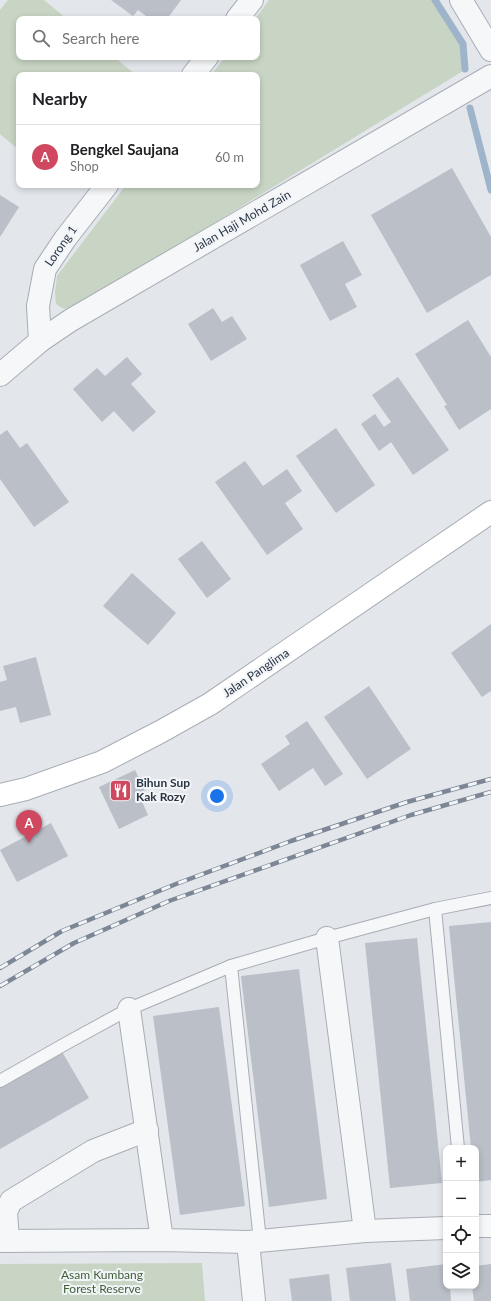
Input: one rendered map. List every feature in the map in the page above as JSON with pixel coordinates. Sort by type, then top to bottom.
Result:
[{"type":"main road","name":"Jalan Panglima","points":[[0,795],[26,789],[102,762],[210,704],[491,512]]},
{"type":"street","points":[[239,16],[252,0]]},
{"type":"street","points":[[460,0],[491,50]]},
{"type":"street","points":[[195,72],[205,60]]},
{"type":"street","name":"Jalan Haji Mohd Zain","points":[[0,375],[40,341],[77,317],[491,76]]},
{"type":"street","name":"Lorong 1","points":[[40,341],[38,306],[45,269],[65,238],[105,188]]},
{"type":"street","points":[[327,938],[365,1231]]},
{"type":"street","points":[[129,1009],[162,1240]]},
{"type":"street","points":[[147,1130],[93,1151],[11,1202],[6,1212],[4,1241],[254,1241],[365,1231],[443,1228]]},
{"type":"street","points":[[479,1226],[491,1226]]},
{"type":"street","points":[[254,1241],[254,1301]]},
{"type":"lane","points":[[0,1081],[129,1009],[231,966],[435,909],[491,898]]},
{"type":"lane","points":[[435,909],[458,1145]]},
{"type":"lane","points":[[231,966],[254,1241]]},
{"type":"green space","points":[[8,0],[44,0],[63,16],[16,16],[16,60],[118,60],[132,72],[16,72],[16,147],[0,134],[0,10]]},
{"type":"green space","points":[[269,0],[434,0],[462,44],[463,71],[72,310],[62,308],[56,304],[55,292],[57,276],[124,188],[260,188],[260,72],[213,72],[223,60],[260,60],[260,16],[257,16]]},
{"type":"green space","name":"Asam Kumbang Forest Reserve","points":[[202,1263],[205,1301],[0,1301],[0,1264]]},
{"type":"building","points":[[111,0],[181,0],[169,16],[146,16],[138,10],[133,16]]},
{"type":"building","points":[[452,168],[491,237],[491,275],[427,313],[371,215]]},
{"type":"building","points":[[0,195],[19,207],[0,237]]},
{"type":"building","points":[[343,241],[362,275],[345,284],[357,307],[330,321],[300,265]]},
{"type":"building","points":[[213,308],[222,322],[232,316],[247,339],[211,361],[188,324]]},
{"type":"building","points":[[468,320],[491,357],[491,409],[459,430],[444,406],[447,405],[415,354]]},
{"type":"building","points":[[127,357],[142,374],[131,384],[156,412],[133,432],[114,411],[102,422],[73,389],[97,368],[105,376]]},
{"type":"building","points":[[398,377],[449,450],[413,475],[391,442],[379,451],[361,424],[375,414],[384,427],[391,422],[372,395]]},
{"type":"building","points":[[336,428],[375,485],[336,513],[296,456]]},
{"type":"building","points":[[7,430],[20,448],[27,443],[69,502],[34,527],[0,479],[0,435]]},
{"type":"building","points":[[245,461],[263,486],[287,469],[302,491],[285,503],[303,529],[267,555],[215,482]]},
{"type":"building","points":[[202,541],[231,579],[207,598],[178,559]]},
{"type":"building","points":[[132,573],[176,613],[148,645],[103,606]]},
{"type":"building","points":[[491,624],[491,691],[482,697],[451,653]]},
{"type":"building","points":[[36,657],[51,715],[20,723],[16,707],[0,711],[0,682],[7,680],[3,666]]},
{"type":"building","points":[[369,686],[411,749],[367,779],[324,717]]},
{"type":"building","points":[[307,721],[343,774],[325,786],[313,768],[279,791],[261,764],[290,744],[285,736]]},
{"type":"building","points":[[135,770],[146,793],[139,795],[148,815],[119,829],[99,787]]},
{"type":"building","points":[[51,823],[68,856],[17,882],[0,850]]},
{"type":"building","points":[[491,922],[491,1180],[479,1182],[479,1145],[471,1145],[449,926]]},
{"type":"building","points":[[417,938],[442,1183],[390,1188],[365,943]]},
{"type":"building","points":[[299,969],[327,1199],[269,1207],[241,976]]},
{"type":"building","points":[[219,1007],[245,1206],[180,1215],[153,1016]]},
{"type":"building","points":[[61,1050],[89,1098],[0,1149],[0,1085]]},
{"type":"building","points":[[391,1263],[396,1301],[350,1301],[346,1268]]},
{"type":"building","points":[[443,1264],[443,1289],[450,1289],[451,1301],[410,1301],[406,1269]]},
{"type":"building","points":[[491,1264],[491,1301],[474,1301],[472,1289],[479,1289],[479,1266]]},
{"type":"building","points":[[329,1274],[332,1301],[292,1301],[289,1279]]},
{"type":"waterway","points":[[435,0],[463,44],[465,69]]},
{"type":"waterway","points":[[470,108],[491,190]]},
{"type":"railway","points":[[0,968],[62,931],[176,884],[291,841],[407,802],[491,779]]},
{"type":"railway","points":[[0,986],[74,943],[169,901],[411,815],[491,792]]},
{"type":"place","name":"Bihun Sup Kak Rozy","points":[[121,790]]},
{"type":"place","name":"Bengkel Saujana","points":[[29,843]]}]
